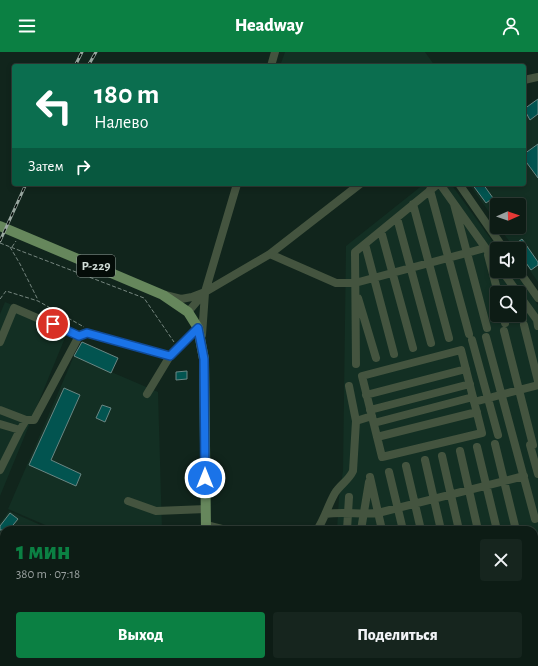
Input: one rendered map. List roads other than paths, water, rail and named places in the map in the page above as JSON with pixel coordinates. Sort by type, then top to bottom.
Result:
[{"type":"main road","name":"Р-229","points":[[0,226],[163,295],[188,312],[198,328],[204,359],[206,526]]},
{"type":"street","points":[[272,64],[275,52]]},
{"type":"street","points":[[526,80],[538,78]]},
{"type":"street","points":[[201,342],[205,292],[236,186]]},
{"type":"street","points":[[163,295],[181,299],[205,292],[270,254],[357,186]]},
{"type":"street","points":[[356,364],[355,252],[436,186]]},
{"type":"street","points":[[440,186],[490,254]]},
{"type":"street","points":[[460,186],[499,242]]},
{"type":"street","points":[[430,190],[498,435]]},
{"type":"street","points":[[413,204],[449,338]]},
{"type":"street","points":[[454,204],[487,328]]},
{"type":"street","points":[[397,218],[431,343]]},
{"type":"street","points":[[381,231],[413,348]]},
{"type":"street","points":[[365,244],[394,354]]},
{"type":"street","points":[[270,254],[336,283],[355,285],[374,278],[486,248]]},
{"type":"street","points":[[486,248],[496,286]]},
{"type":"street","points":[[524,278],[538,298]]},
{"type":"street","points":[[355,285],[376,358]]},
{"type":"street","points":[[188,312],[205,292]]},
{"type":"street","points":[[526,305],[536,320],[538,326]]},
{"type":"street","points":[[0,342],[14,308],[83,334],[170,356]]},
{"type":"street","points":[[524,322],[538,381]]},
{"type":"street","points":[[504,323],[533,444],[530,445],[538,474]]},
{"type":"street","points":[[147,394],[170,356],[198,328]]},
{"type":"street","points":[[0,410],[26,420],[34,420],[83,334]]},
{"type":"street","points":[[486,337],[535,519]]},
{"type":"street","points":[[461,350],[466,369],[482,432],[382,457],[362,376],[461,350]]},
{"type":"street","points":[[366,395],[466,369]]},
{"type":"street","points":[[356,421],[470,384]]},
{"type":"street","points":[[372,416],[488,398],[538,385]]},
{"type":"street","points":[[319,526],[335,493],[351,476],[353,471],[356,421],[349,386]]},
{"type":"street","points":[[377,437],[477,412]]},
{"type":"street","points":[[0,470],[26,420]]},
{"type":"street","points":[[0,424],[20,430]]},
{"type":"street","points":[[495,444],[515,526]]},
{"type":"street","points":[[477,447],[496,526]]},
{"type":"street","points":[[460,451],[477,526]]},
{"type":"street","points":[[442,456],[458,526]]},
{"type":"street","points":[[425,460],[439,526]]},
{"type":"street","points":[[406,466],[420,526]]},
{"type":"street","points":[[389,472],[402,526]]},
{"type":"street","points":[[326,514],[338,512],[348,515],[378,514],[524,476]]},
{"type":"street","points":[[362,526],[370,477],[381,526]]},
{"type":"street","points":[[347,526],[349,497]]},
{"type":"street","points":[[128,501],[156,511],[206,509]]},
{"type":"railway","points":[[76,64],[82,52]]},
{"type":"railway","points":[[89,64],[96,52]]},
{"type":"railway","points":[[0,241],[25,186]]}]
